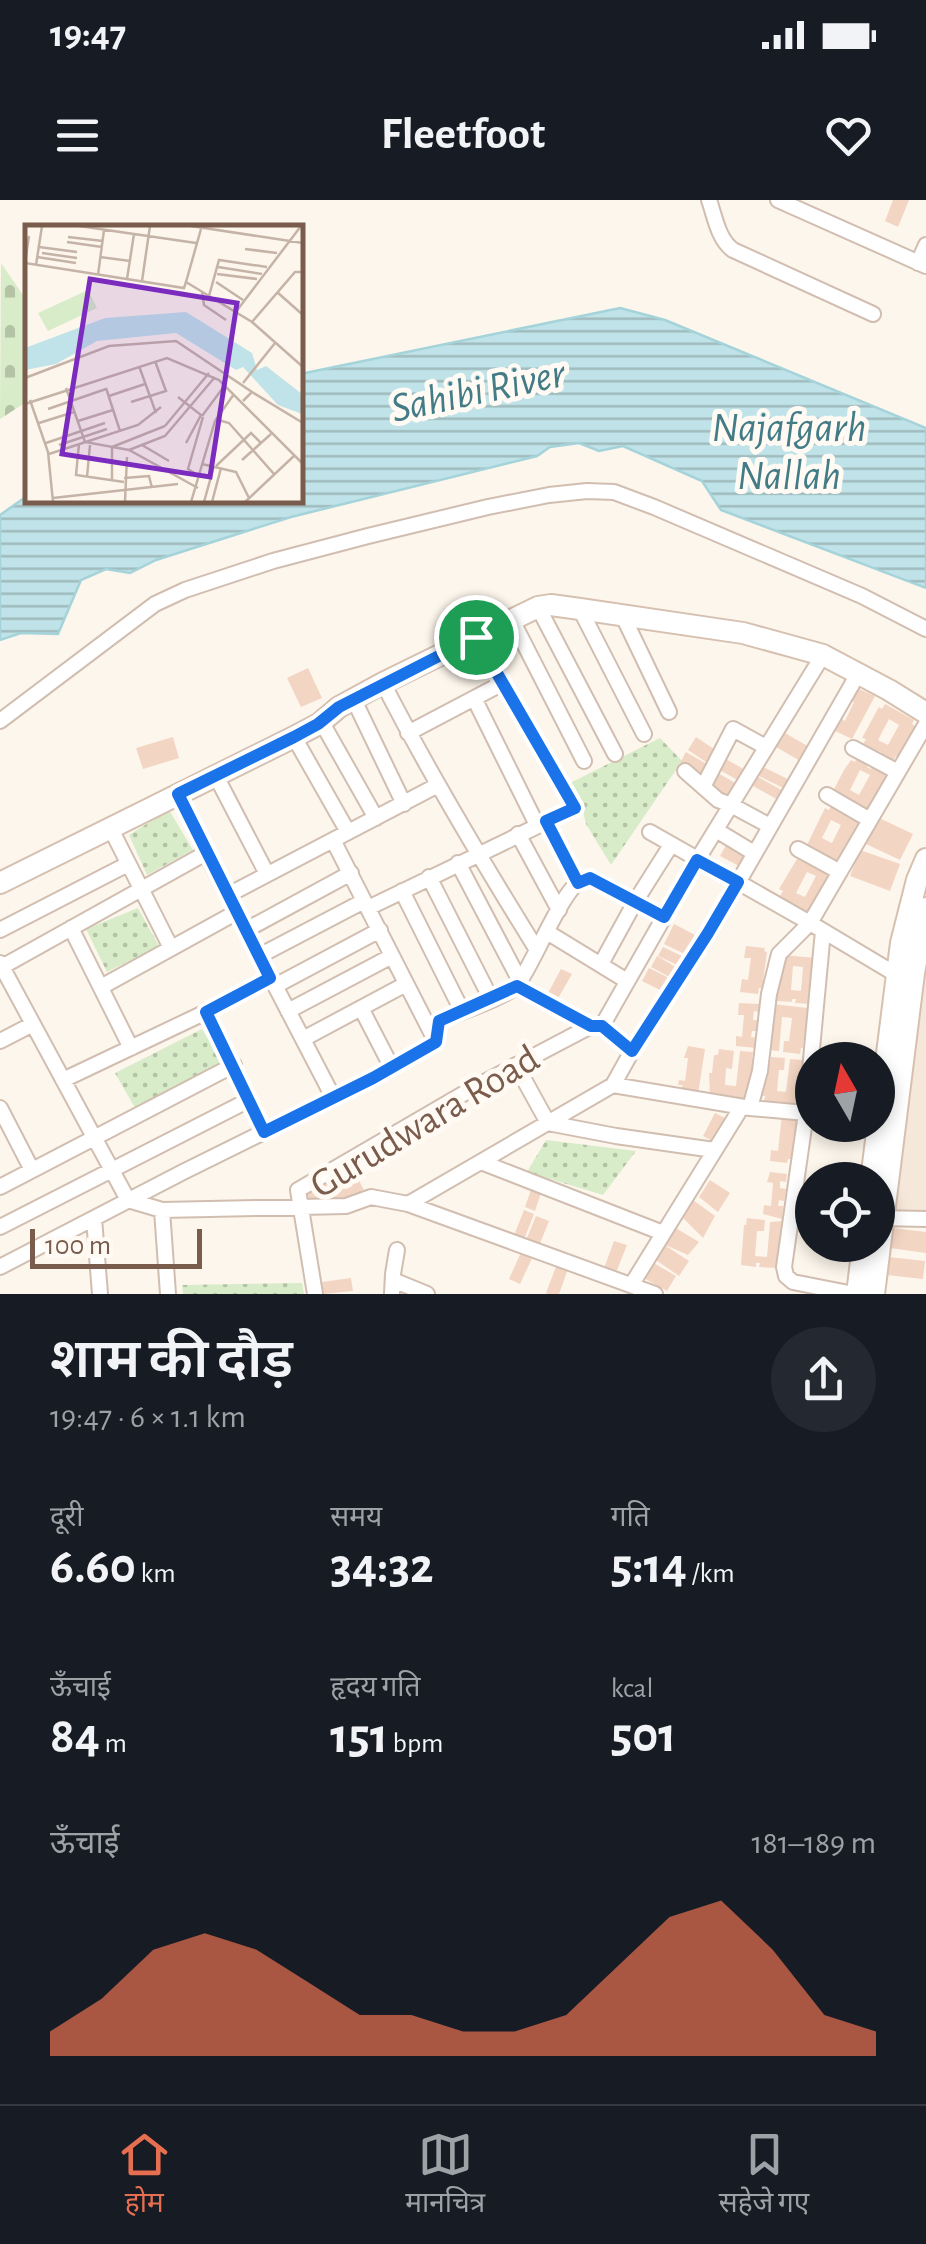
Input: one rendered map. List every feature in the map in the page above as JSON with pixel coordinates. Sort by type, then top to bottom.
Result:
[{"type":"street","points":[[710,200],[722,236],[733,250],[873,314]]},
{"type":"street","points":[[778,200],[922,265],[926,245]]},
{"type":"street","points":[[0,721],[155,604],[185,590],[272,561],[368,536],[488,507],[587,491],[614,492],[654,507],[862,596],[926,630]]},
{"type":"street","points":[[538,608],[615,754]]},
{"type":"street","points":[[0,883],[294,737],[383,684],[538,608],[622,614],[743,633],[823,655],[926,713]]},
{"type":"street","points":[[580,609],[644,734]]},
{"type":"street","points":[[622,614],[670,712]]},
{"type":"street","points":[[512,620],[584,761]]},
{"type":"street","points":[[260,956],[575,808],[476,637]]},
{"type":"street","points":[[596,1026],[823,655]]},
{"type":"street","points":[[408,1204],[613,1085],[708,933],[858,674]]},
{"type":"street","points":[[408,733],[503,682]]},
{"type":"street","points":[[383,684],[478,855],[537,950]]},
{"type":"street","points":[[474,698],[578,883]]},
{"type":"street","points":[[354,700],[404,804]]},
{"type":"street","points":[[0,870],[288,728],[314,716],[325,717]]},
{"type":"street","points":[[325,717],[376,818]]},
{"type":"street","points":[[810,1042],[817,927],[840,872],[926,724]]},
{"type":"street","points":[[703,787],[733,729],[766,748]]},
{"type":"street","points":[[294,737],[348,832]]},
{"type":"street","points":[[853,748],[898,772]]},
{"type":"street","points":[[684,771],[718,800],[770,826]]},
{"type":"street","points":[[216,776],[267,874]]},
{"type":"street","points":[[228,895],[438,784]]},
{"type":"street","points":[[178,794],[334,1098]]},
{"type":"street","points":[[828,795],[870,820]]},
{"type":"street","points":[[111,829],[171,948]]},
{"type":"street","points":[[716,830],[754,852]]},
{"type":"street","points":[[650,832],[897,975]]},
{"type":"street","points":[[518,834],[559,910]]},
{"type":"street","points":[[333,840],[436,1042]]},
{"type":"street","points":[[600,964],[634,902],[672,845]]},
{"type":"street","points":[[798,849],[840,872]]},
{"type":"street","points":[[206,852],[1,966],[128,1200],[162,1210],[233,1210],[346,1206],[371,1197],[408,1204],[656,1294]]},
{"type":"street","points":[[887,1162],[917,934],[917,880],[926,859]]},
{"type":"street","points":[[458,863],[518,984],[596,1026],[632,1051]]},
{"type":"street","points":[[0,930],[128,864]]},
{"type":"street","points":[[246,930],[352,873]]},
{"type":"street","points":[[429,878],[492,999]]},
{"type":"street","points":[[436,1042],[439,1021],[518,984],[578,883],[590,878],[664,917]]},
{"type":"street","points":[[402,891],[462,1011]]},
{"type":"street","points":[[874,1162],[897,975],[926,908]]},
{"type":"street","points":[[100,987],[236,912]]},
{"type":"street","points":[[632,1284],[714,1150],[744,1110],[760,1071],[769,994],[779,954],[817,927]]},
{"type":"street","points":[[71,928],[131,1048]]},
{"type":"street","points":[[63,1080],[380,930]]},
{"type":"street","points":[[547,932],[627,980]]},
{"type":"street","points":[[288,1011],[392,956]]},
{"type":"street","points":[[303,1039],[406,984]]},
{"type":"street","points":[[361,1008],[392,1068]]},
{"type":"street","points":[[206,1012],[264,1132]]},
{"type":"street","points":[[0,1041],[33,1024]]},
{"type":"street","name":"Gurudwara Road","points":[[300,1206],[298,1190],[516,1065],[596,1026]]},
{"type":"street","points":[[0,1268],[436,1042]]},
{"type":"street","points":[[0,1187],[234,1065]]},
{"type":"street","points":[[516,1065],[548,1122],[714,1150]]},
{"type":"street","points":[[613,1085],[744,1110],[795,1112]]},
{"type":"street","points":[[0,1227],[250,1100]]},
{"type":"street","points":[[1,1111],[32,1170]]},
{"type":"street","points":[[802,1142],[784,1267],[786,1276],[793,1282],[855,1294],[860,1262]]},
{"type":"street","points":[[481,1162],[663,1234]]},
{"type":"street","points":[[300,1206],[314,1294]]},
{"type":"street","points":[[162,1210],[168,1294]]},
{"type":"street","points":[[94,1218],[100,1294]]},
{"type":"street","points":[[895,1218],[926,1219]]},
{"type":"street","points":[[397,1250],[392,1287],[427,1294]]},
{"type":"street","points":[[874,1294],[877,1262]]},
{"type":"shaded area","points":[[926,961],[926,1216],[895,1213]]},
{"type":"green space","points":[[1,263],[25,298],[25,403],[0,419]]},
{"type":"green space","points":[[660,738],[682,761],[611,865],[586,824],[570,783]]},
{"type":"green space","points":[[169,810],[193,850],[147,875],[129,835]]},
{"type":"green space","points":[[138,908],[159,946],[107,972],[86,929]]},
{"type":"green space","points":[[202,1029],[223,1062],[135,1108],[115,1073]]},
{"type":"green space","points":[[546,1140],[636,1151],[603,1195],[527,1172]]},
{"type":"green space","points":[[302,1283],[304,1294],[183,1294],[182,1285]]},
{"type":"water","name":"Najafgarh Nallah","points":[[620,308],[665,320],[926,428],[926,588],[721,510],[702,481],[623,446],[599,451],[579,443],[550,447],[537,456],[291,517],[156,560],[130,573],[106,569],[81,580],[58,634],[21,633],[0,640],[0,515],[25,497],[25,502],[302,502],[302,374]]},
{"type":"building","points":[[893,200],[909,200],[898,227],[885,221]]},
{"type":"building","points":[[308,668],[322,698],[301,707],[287,678]]},
{"type":"building","points":[[859,689],[875,696],[852,739],[833,730],[838,717],[845,721],[854,702],[850,700],[853,693]]},
{"type":"building","points":[[885,704],[914,720],[915,726],[892,763],[879,755],[881,752],[875,754],[862,746],[866,739],[862,738],[879,707],[882,709]],"holes":[[[889,719],[899,725],[888,745],[878,740]]]},
{"type":"building","points":[[785,733],[811,748],[802,762],[776,747]]},
{"type":"building","points":[[173,737],[179,758],[143,769],[136,748]]},
{"type":"building","points":[[696,737],[717,751],[709,764],[688,750]]},
{"type":"building","points":[[686,752],[710,766],[704,777],[680,763]]},
{"type":"building","points":[[857,757],[869,763],[867,767],[871,769],[873,765],[889,774],[872,809],[868,807],[864,813],[833,791],[851,760],[855,762]],"holes":[[[860,770],[870,775],[859,795],[850,790]]]},
{"type":"building","points":[[724,758],[747,771],[741,782],[718,769]]},
{"type":"building","points":[[763,767],[792,781],[787,790],[759,776]]},
{"type":"building","points":[[716,772],[739,785],[731,799],[708,786]]},
{"type":"building","points":[[758,777],[785,792],[780,801],[753,786]]},
{"type":"building","points":[[831,805],[861,821],[839,864],[806,847],[825,808],[829,810]],"holes":[[[831,820],[841,825],[832,843],[822,838]]]},
{"type":"building","points":[[879,818],[913,834],[900,860],[866,844]]},
{"type":"building","points":[[726,845],[745,855],[739,866],[720,856]]},
{"type":"building","points":[[860,850],[900,864],[890,891],[850,876]]},
{"type":"building","points":[[803,857],[832,871],[807,917],[794,910],[793,904],[790,909],[777,901],[783,891],[779,889],[797,859],[801,861]],"holes":[[[807,872],[816,876],[805,897],[796,893]]]},
{"type":"building","points":[[674,924],[701,938],[691,957],[664,944]]},
{"type":"building","points":[[746,946],[765,948],[767,952],[758,994],[740,992],[742,979],[748,980],[751,958],[744,958]]},
{"type":"building","points":[[663,947],[686,958],[682,967],[658,956]]},
{"type":"building","points":[[783,955],[816,958],[811,1004],[795,1003],[796,999],[776,1001]],"holes":[[[793,966],[803,967],[801,991],[791,990]]]},
{"type":"building","points":[[657,956],[681,970],[675,980],[651,967]]},
{"type":"building","points":[[649,968],[675,981],[668,994],[642,981]]},
{"type":"building","points":[[561,969],[572,974],[557,1000],[547,995]]},
{"type":"building","points":[[739,1003],[759,1004],[753,1020],[758,1020],[757,1031],[752,1031],[751,1037],[756,1038],[756,1048],[736,1046],[736,1036],[742,1037],[744,1015],[738,1015]]},
{"type":"building","points":[[772,1004],[808,1008],[804,1042],[795,1042],[795,1053],[783,1052],[792,1018],[782,1017],[779,1051],[768,1050]]},
{"type":"building","points":[[688,1046],[705,1049],[698,1094],[683,1092],[682,1085],[678,1085],[679,1080],[685,1081]]},
{"type":"building","points":[[719,1049],[734,1051],[732,1069],[726,1068],[725,1085],[736,1086],[740,1051],[753,1052],[752,1059],[756,1060],[749,1100],[710,1096],[709,1073]]},
{"type":"building","points":[[771,1057],[785,1058],[784,1070],[779,1070],[777,1091],[786,1092],[790,1059],[795,1059],[795,1106],[764,1103],[763,1063],[770,1064]]},
{"type":"building","points":[[715,1113],[727,1119],[716,1143],[703,1136]]},
{"type":"building","points":[[782,1115],[795,1116],[795,1159],[788,1159],[787,1163],[770,1161],[771,1150],[778,1151]]},
{"type":"building","points":[[351,1165],[364,1190],[348,1199],[310,1202],[305,1189]]},
{"type":"building","points":[[770,1172],[787,1174],[786,1182],[780,1181],[780,1188],[786,1189],[784,1201],[779,1200],[778,1206],[783,1206],[782,1219],[763,1214],[764,1205],[771,1206],[773,1183],[767,1182]]},
{"type":"building","points":[[710,1180],[730,1193],[718,1212],[699,1197]]},
{"type":"building","points":[[532,1187],[542,1190],[535,1211],[525,1207]]},
{"type":"building","points":[[693,1200],[715,1216],[703,1238],[682,1217]]},
{"type":"building","points":[[524,1210],[534,1214],[523,1242],[513,1238]]},
{"type":"building","points":[[536,1216],[549,1221],[539,1246],[526,1240]]},
{"type":"building","points":[[747,1218],[765,1220],[764,1231],[757,1231],[755,1256],[767,1257],[770,1222],[782,1221],[776,1268],[759,1267],[760,1263],[756,1267],[741,1265]]},
{"type":"building","points":[[674,1227],[699,1242],[688,1255],[663,1244],[689,1261],[679,1276],[653,1258]]},
{"type":"building","points":[[895,1228],[926,1232],[926,1253],[895,1249]]},
{"type":"building","points":[[614,1241],[627,1245],[615,1275],[603,1271]]},
{"type":"building","points":[[523,1248],[534,1254],[520,1284],[509,1279]]},
{"type":"building","points":[[895,1258],[925,1261],[923,1279],[887,1275],[888,1262],[895,1262]]},
{"type":"building","points":[[652,1262],[676,1276],[667,1291],[642,1277]]},
{"type":"building","points":[[557,1264],[568,1269],[559,1294],[548,1294],[546,1293]]},
{"type":"building","points":[[351,1278],[353,1291],[323,1294],[322,1282]]},
{"type":"route","points":[[476,637],[575,808],[546,821],[578,883],[590,878],[664,917],[697,860],[738,882],[632,1051],[602,1026],[591,1026],[517,986],[439,1021],[436,1042],[264,1132],[206,1012],[270,978],[178,794],[294,737],[339,707],[476,637]]},
{"type":"water label","name":"Sahibi River","points":[[478,391]]}]
